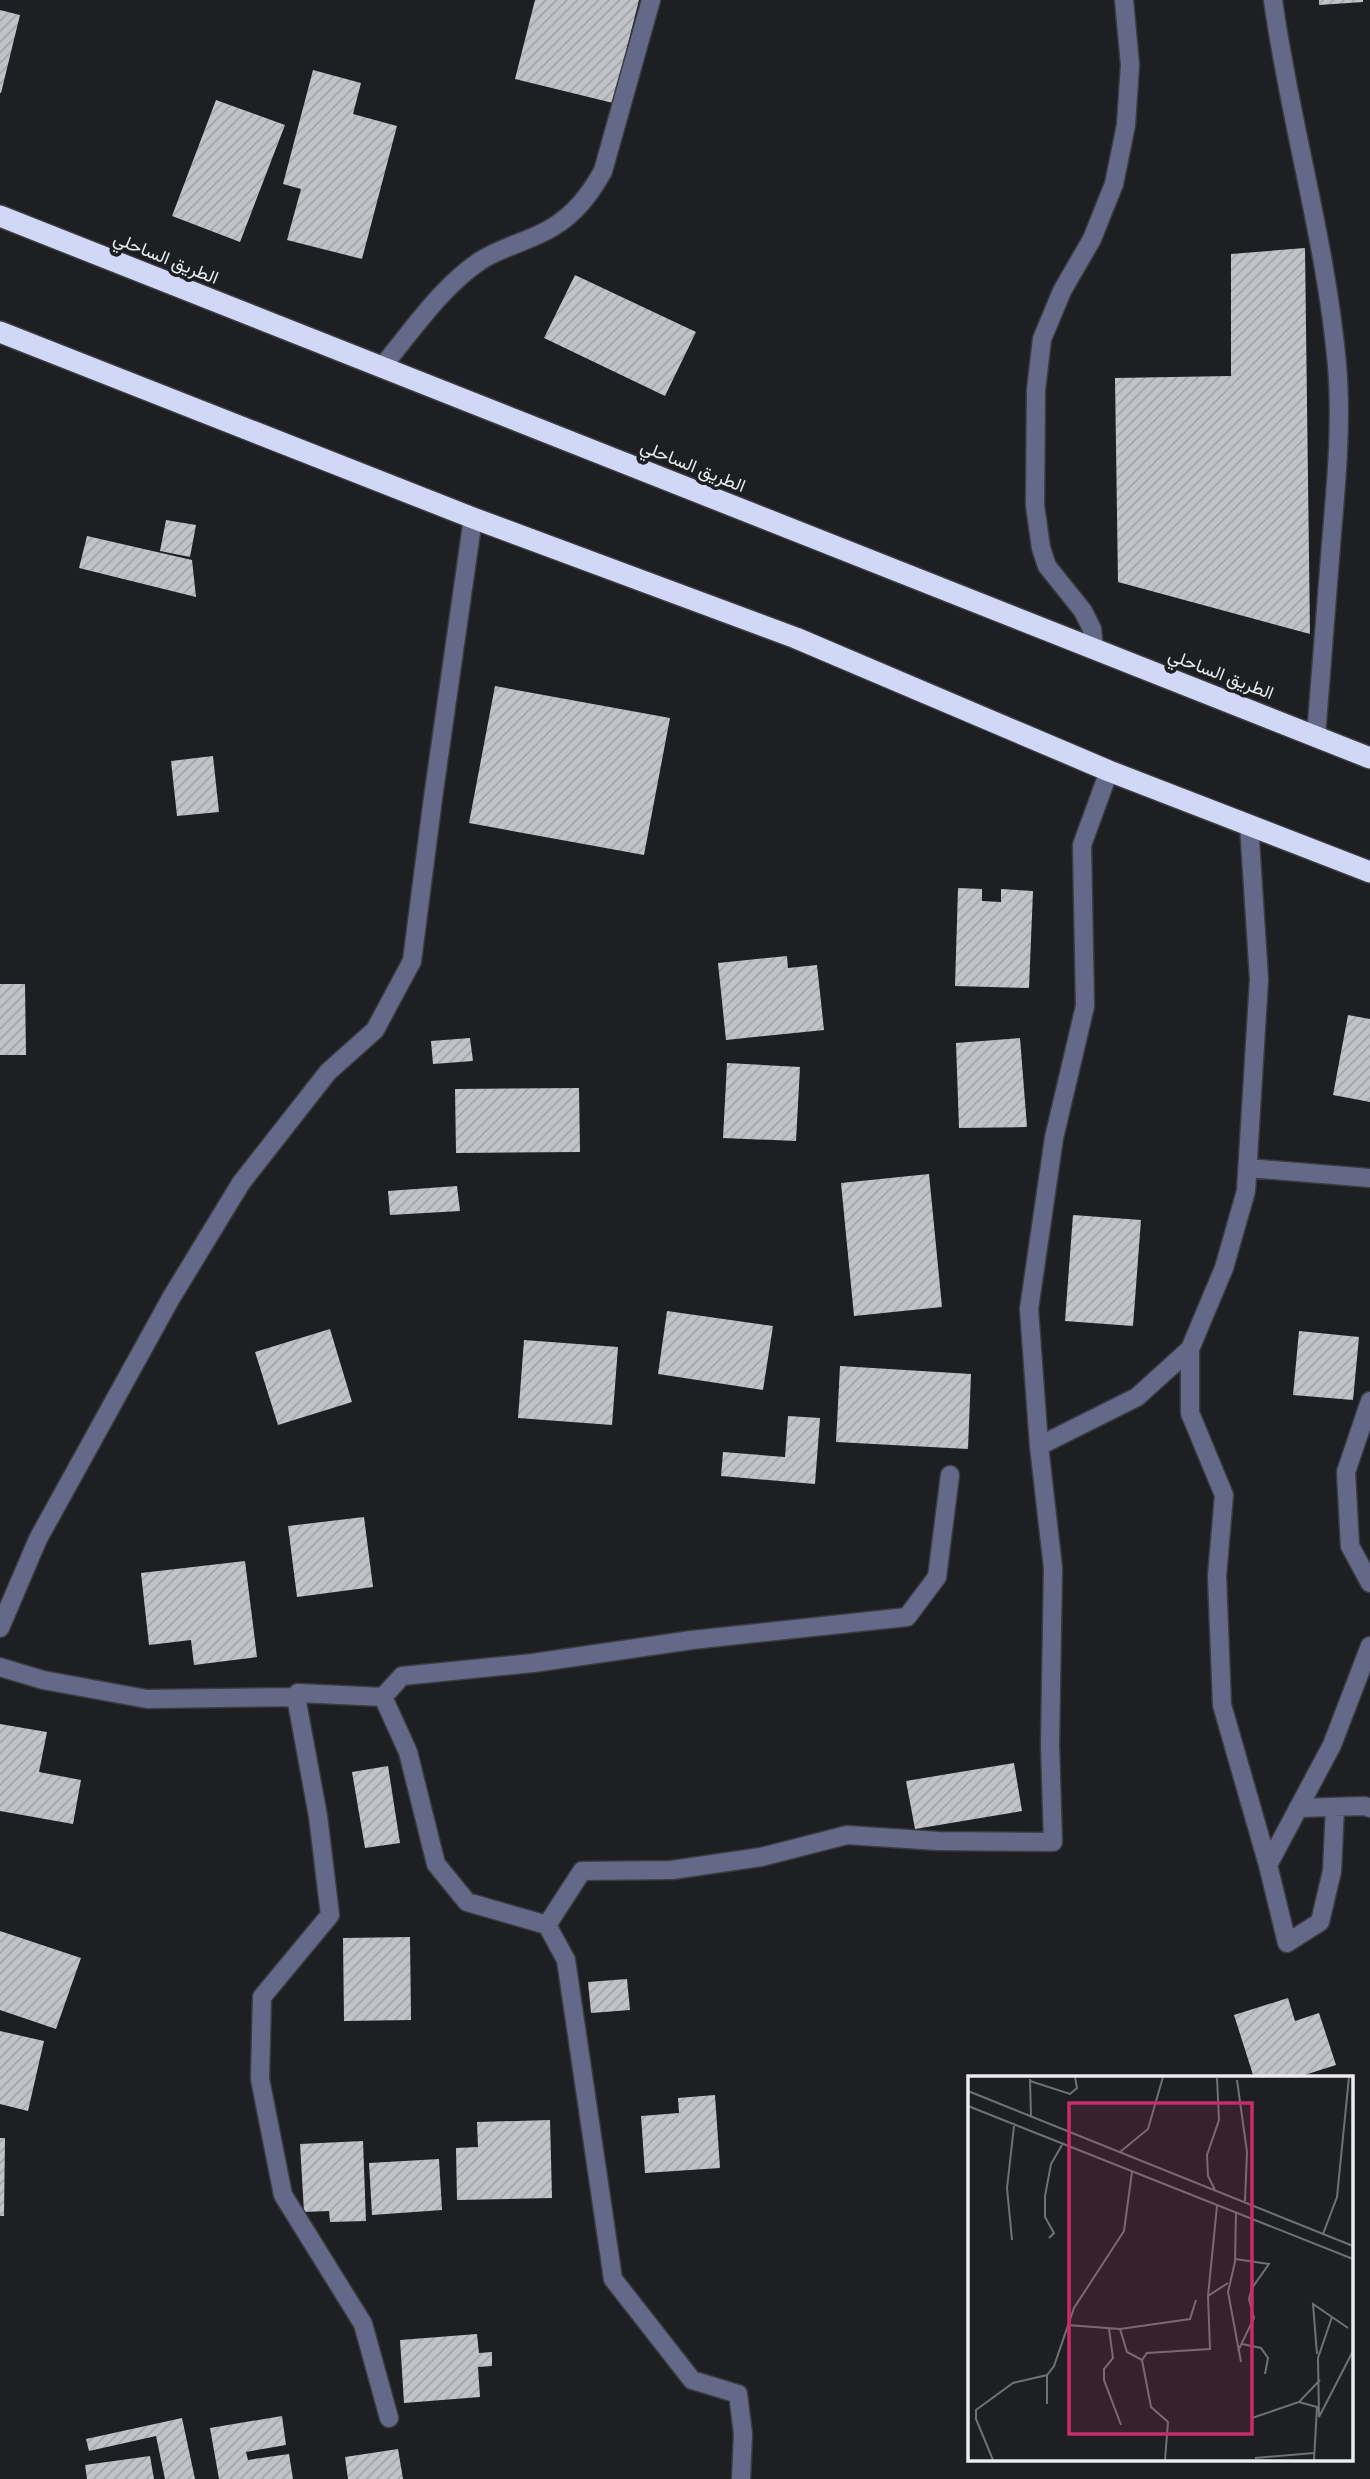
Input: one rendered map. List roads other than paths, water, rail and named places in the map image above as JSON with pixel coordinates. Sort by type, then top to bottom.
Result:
[{"type":"highway","name":"الطريق الساحلي","points":[[0,216],[1370,758]]},
{"type":"highway","points":[[0,332],[473,518],[796,638],[1110,771],[1370,872]]},
{"type":"street","points":[[381,368],[460,277],[504,248],[552,228],[573,213],[590,193],[603,171],[651,0]]},
{"type":"street","points":[[1094,649],[1092,629],[1083,611],[1047,566],[1041,548],[1035,505],[1036,390],[1042,340],[1062,291],[1092,239],[1114,184],[1126,125],[1130,65],[1124,0]]},
{"type":"street","points":[[1273,0],[1281,59],[1326,274],[1337,367],[1338,462],[1316,736]]},
{"type":"street","points":[[0,1628],[38,1539],[171,1298],[241,1183],[328,1072],[374,1030],[412,961],[473,518]]},
{"type":"street","points":[[547,1925],[582,1871],[673,1870],[761,1857],[847,1835],[938,1841],[1053,1842],[1050,1745],[1053,1568],[1038,1446],[1029,1309],[1054,1138],[1084,1006],[1082,845],[1110,771]]},
{"type":"street","points":[[1249,825],[1259,979],[1246,1191],[1224,1268],[1190,1349],[1190,1413],[1224,1495],[1217,1576],[1222,1705],[1268,1865],[1287,1943],[1320,1922],[1332,1871],[1335,1807]]},
{"type":"street","points":[[1248,1168],[1370,1178]]},
{"type":"street","points":[[1038,1446],[1137,1397],[1190,1349]]},
{"type":"street","points":[[1370,1401],[1346,1472],[1350,1546],[1370,1583]]},
{"type":"street","points":[[383,1697],[402,1676],[533,1663],[692,1640],[908,1617],[937,1577],[950,1475]]},
{"type":"street","points":[[1268,1865],[1332,1745],[1370,1646]]},
{"type":"street","points":[[0,1667],[43,1680],[147,1699],[296,1697],[298,1693],[383,1697]]},
{"type":"street","points":[[296,1697],[318,1816],[330,1914],[262,1997],[260,2079],[283,2195],[363,2323],[389,2418]]},
{"type":"street","points":[[383,1697],[408,1752],[436,1864],[467,1902],[547,1925],[566,1960],[613,2279],[692,2380],[738,2394],[743,2434],[741,2479]]},
{"type":"street","points":[[1298,1808],[1364,1805],[1370,1808]]}]
